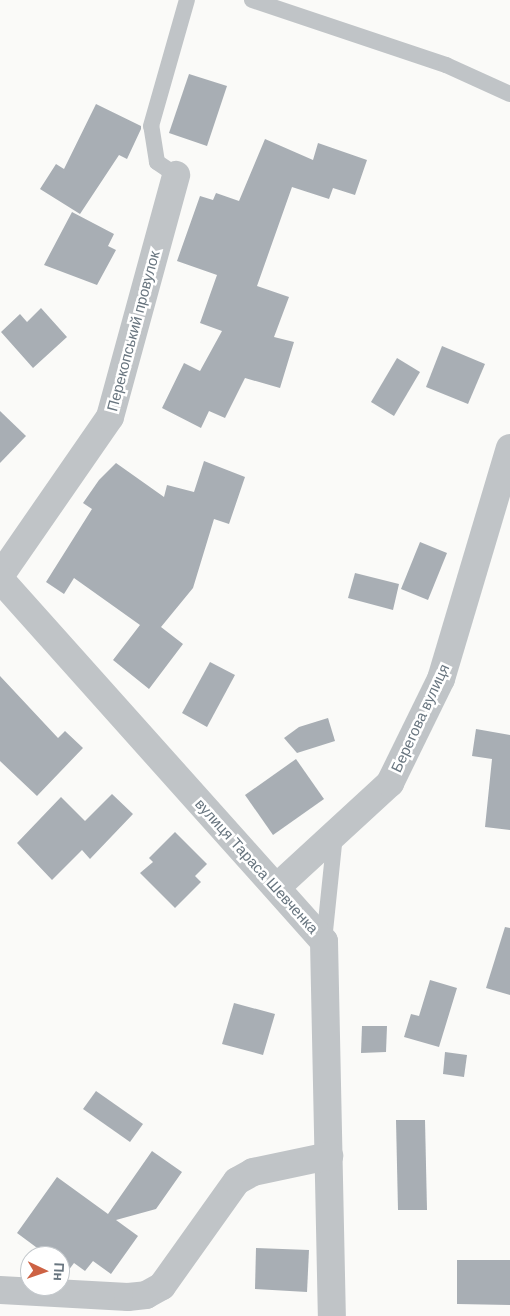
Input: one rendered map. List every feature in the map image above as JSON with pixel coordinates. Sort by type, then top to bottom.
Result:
[{"type":"street","name":"Перекопський провулок","points":[[0,577],[110,417],[176,175]]},
{"type":"street","name":"Берегова вулиця","points":[[277,887],[390,783],[441,679],[510,448]]},
{"type":"street","name":"вулиця Тараса Шевченка","points":[[0,577],[324,941],[332,1316]]},
{"type":"street","points":[[0,1290],[128,1297],[146,1295],[162,1286],[237,1180],[253,1172],[329,1156]]},
{"type":"lane","points":[[176,175],[157,162],[151,126],[187,0]]},
{"type":"lane","points":[[252,0],[446,65],[510,94]]},
{"type":"lane","points":[[324,941],[335,834]]},
{"type":"building","points":[[189,74],[227,86],[207,146],[169,133]]},
{"type":"building","points":[[96,104],[141,126],[141,129],[127,159],[119,155],[80,214],[40,189],[56,164],[64,169]]},
{"type":"building","points":[[265,139],[313,160],[318,143],[367,160],[355,195],[333,188],[329,199],[292,187],[257,286],[289,297],[274,337],[294,342],[280,388],[245,378],[225,418],[209,411],[201,428],[162,408],[184,363],[200,371],[222,331],[200,323],[217,275],[177,261],[200,196],[213,200],[216,193],[239,201]]},
{"type":"building","points":[[72,212],[114,234],[108,246],[116,250],[97,285],[44,265]]},
{"type":"building","points":[[41,308],[67,337],[33,368],[1,332],[20,314],[27,322]]},
{"type":"building","points":[[442,346],[485,364],[468,404],[426,387]]},
{"type":"building","points":[[397,358],[420,372],[394,416],[371,402]]},
{"type":"building","points":[[0,411],[26,436],[0,463]]},
{"type":"building","points":[[204,461],[245,477],[229,524],[214,519],[193,588],[161,627],[183,644],[149,689],[113,660],[140,625],[74,578],[64,594],[46,582],[92,509],[83,503],[99,480],[116,463],[164,497],[167,485],[194,492]]},
{"type":"building","points":[[420,542],[447,553],[428,600],[401,589]]},
{"type":"building","points":[[355,573],[399,584],[393,610],[348,598]]},
{"type":"building","points":[[210,662],[235,675],[207,727],[182,713]]},
{"type":"building","points":[[0,676],[58,738],[65,731],[83,748],[37,796],[0,761]]},
{"type":"building","points":[[328,718],[335,741],[297,753],[284,738],[299,727]]},
{"type":"building","points":[[476,729],[510,735],[510,830],[485,827],[492,759],[472,756]]},
{"type":"building","points":[[296,759],[324,799],[273,835],[245,795]]},
{"type":"building","points":[[112,794],[133,814],[90,859],[82,850],[52,880],[17,843],[61,797],[85,821]]},
{"type":"building","points":[[175,832],[207,864],[195,876],[201,882],[175,908],[140,873],[153,862],[149,858]]},
{"type":"building","points":[[505,927],[510,928],[510,995],[486,988]]},
{"type":"building","points":[[430,980],[457,988],[439,1047],[404,1037],[411,1014],[419,1016]]},
{"type":"building","points":[[234,1003],[275,1014],[263,1055],[222,1044]]},
{"type":"building","points":[[362,1026],[387,1026],[386,1052],[361,1053]]},
{"type":"building","points":[[445,1052],[467,1055],[464,1077],[443,1074]]},
{"type":"building","points":[[96,1091],[143,1124],[130,1142],[83,1109]]},
{"type":"building","points":[[396,1120],[425,1120],[427,1210],[398,1210]]},
{"type":"building","points":[[152,1151],[182,1172],[156,1209],[116,1220],[138,1236],[111,1274],[93,1261],[85,1271],[74,1263],[70,1268],[70,1246],[35,1246],[17,1233],[57,1177],[108,1214]]},
{"type":"building","points":[[256,1248],[309,1250],[307,1292],[255,1289]]},
{"type":"building","points":[[457,1260],[510,1260],[510,1305],[457,1304]]}]
